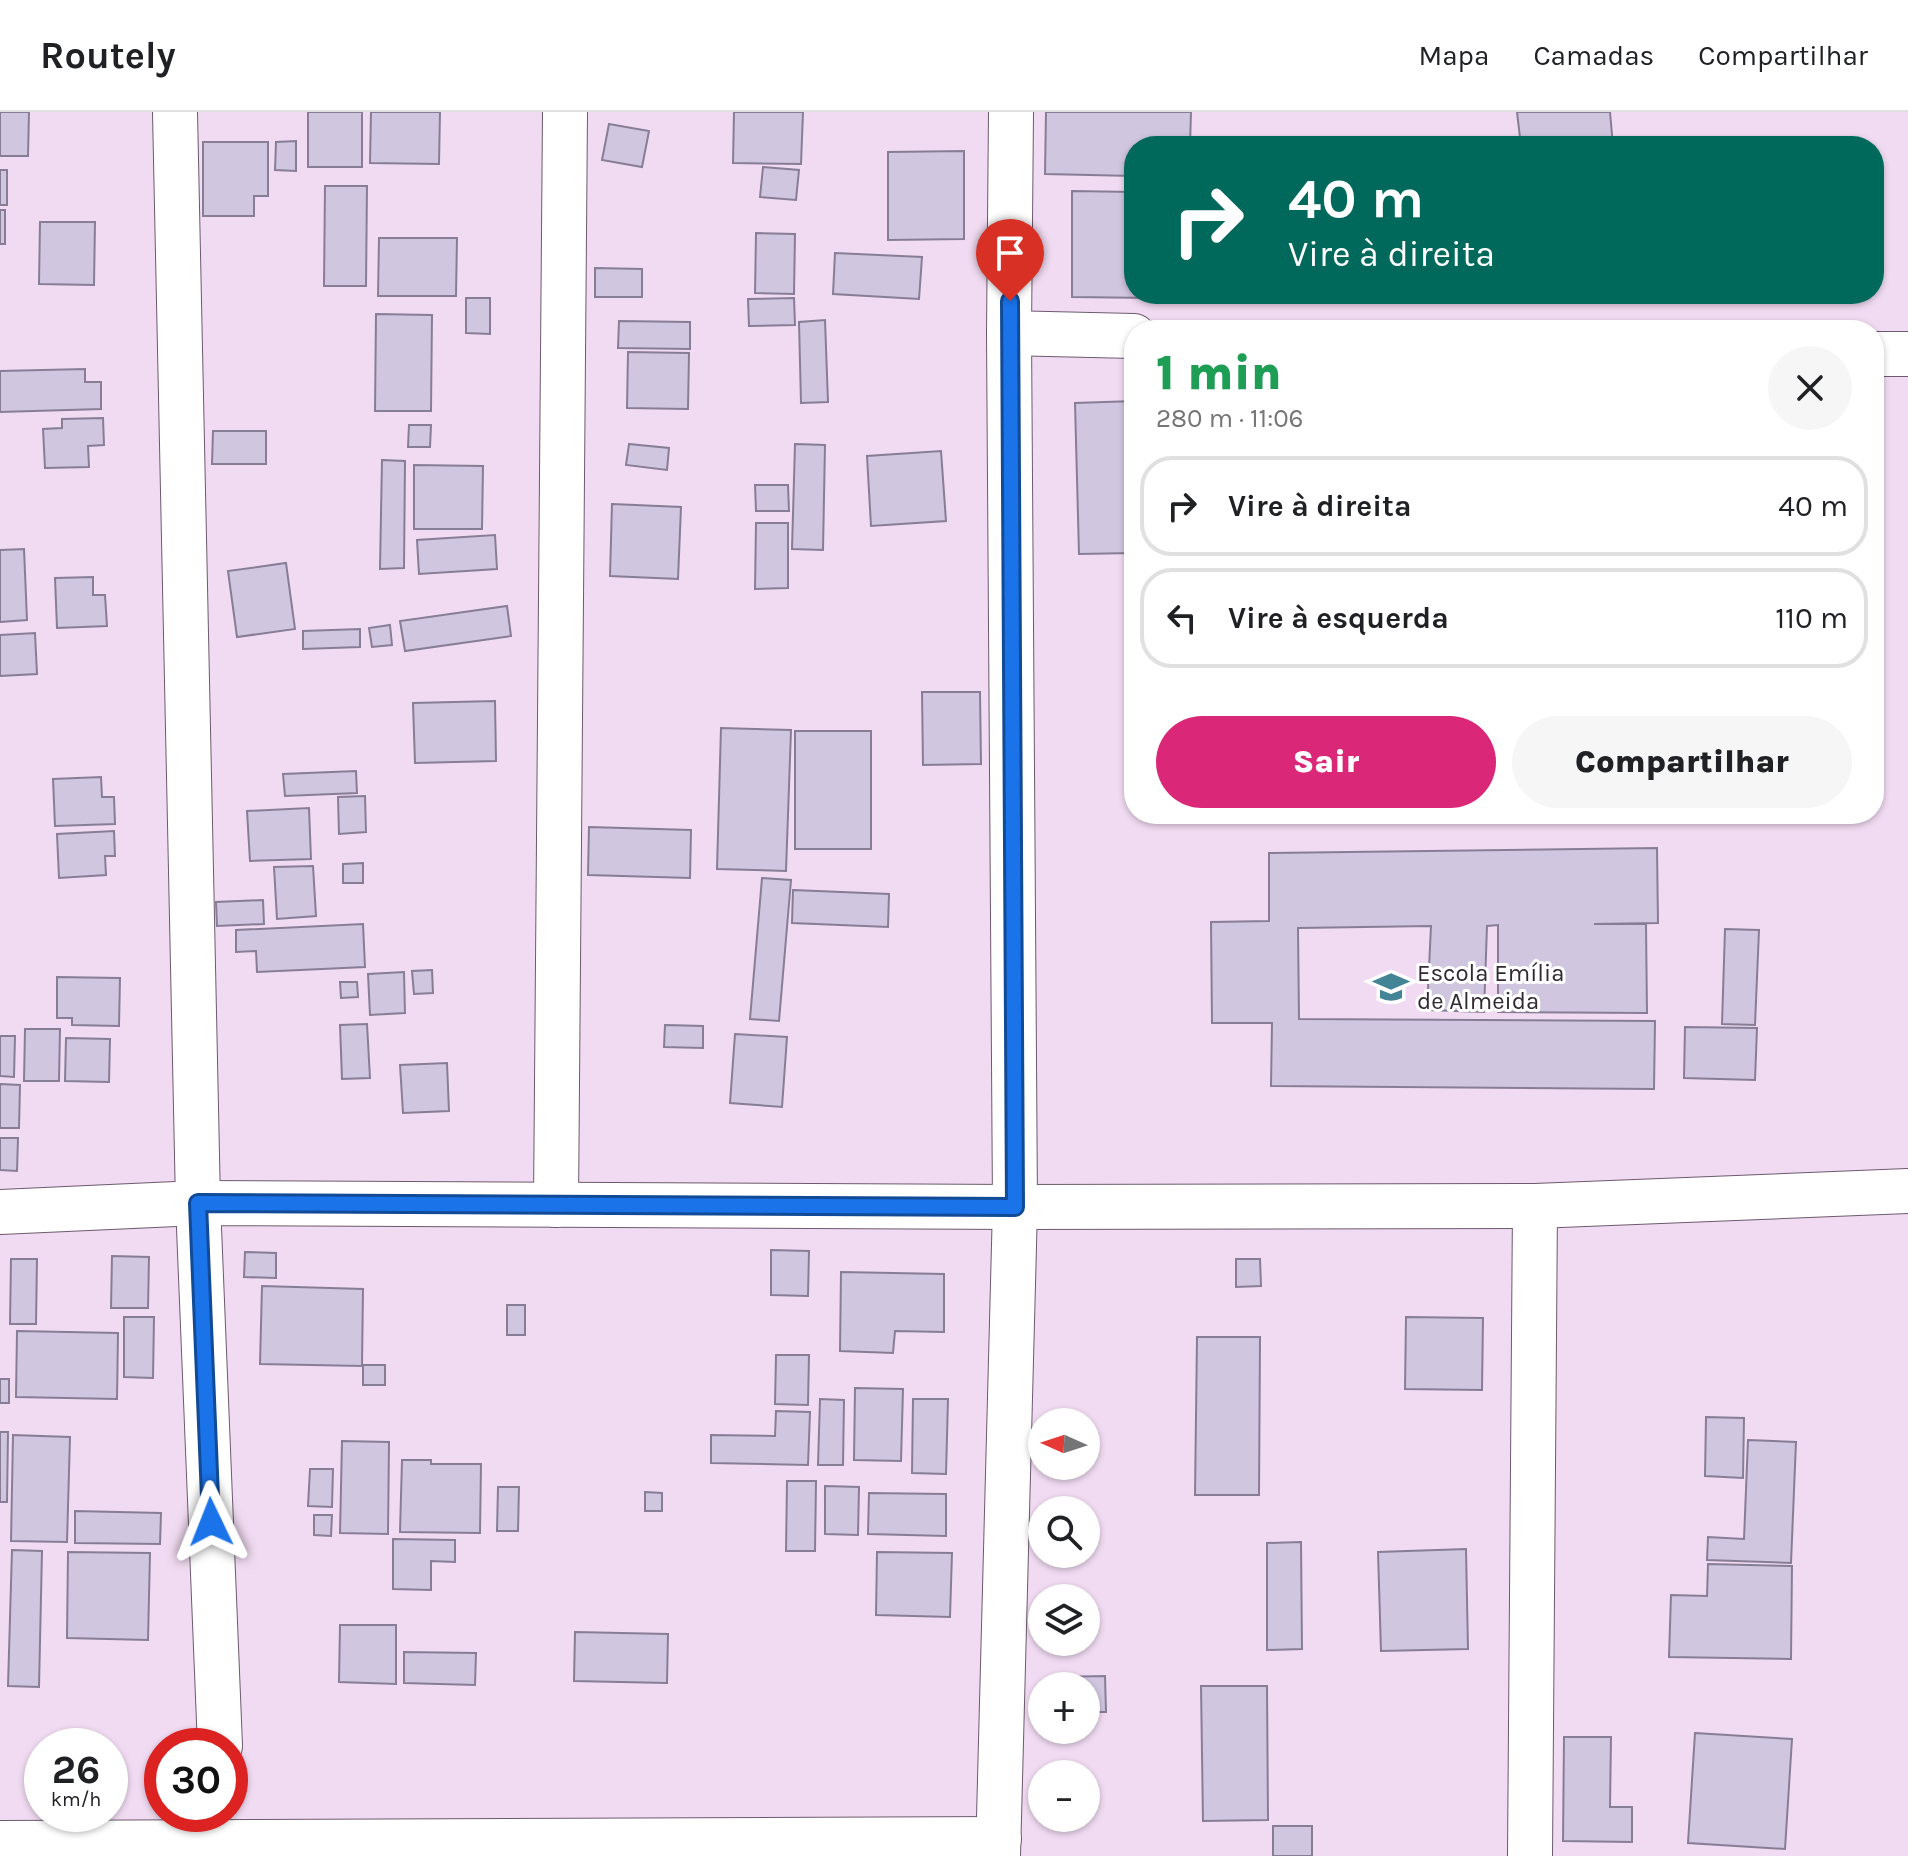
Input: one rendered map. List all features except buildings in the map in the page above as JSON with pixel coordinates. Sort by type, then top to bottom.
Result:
[{"type":"street","points":[[175,112],[198,1203],[219,1728]]},
{"type":"street","points":[[556,1205],[565,112]]},
{"type":"street","points":[[0,1843],[224,1837],[598,1848],[998,1848],[1015,1207],[1009,333],[1011,112]]},
{"type":"street","points":[[1009,333],[1124,336]]},
{"type":"street","points":[[1884,354],[1908,354]]},
{"type":"street","points":[[0,1212],[198,1203],[1535,1206],[1908,1191]]},
{"type":"street","points":[[1530,1856],[1535,1206]]},
{"type":"place","name":"Escola Emília de Almeida","points":[[1391,987]]},
{"type":"route","points":[[211,1522],[198,1203],[1015,1207],[1010,301]]}]
